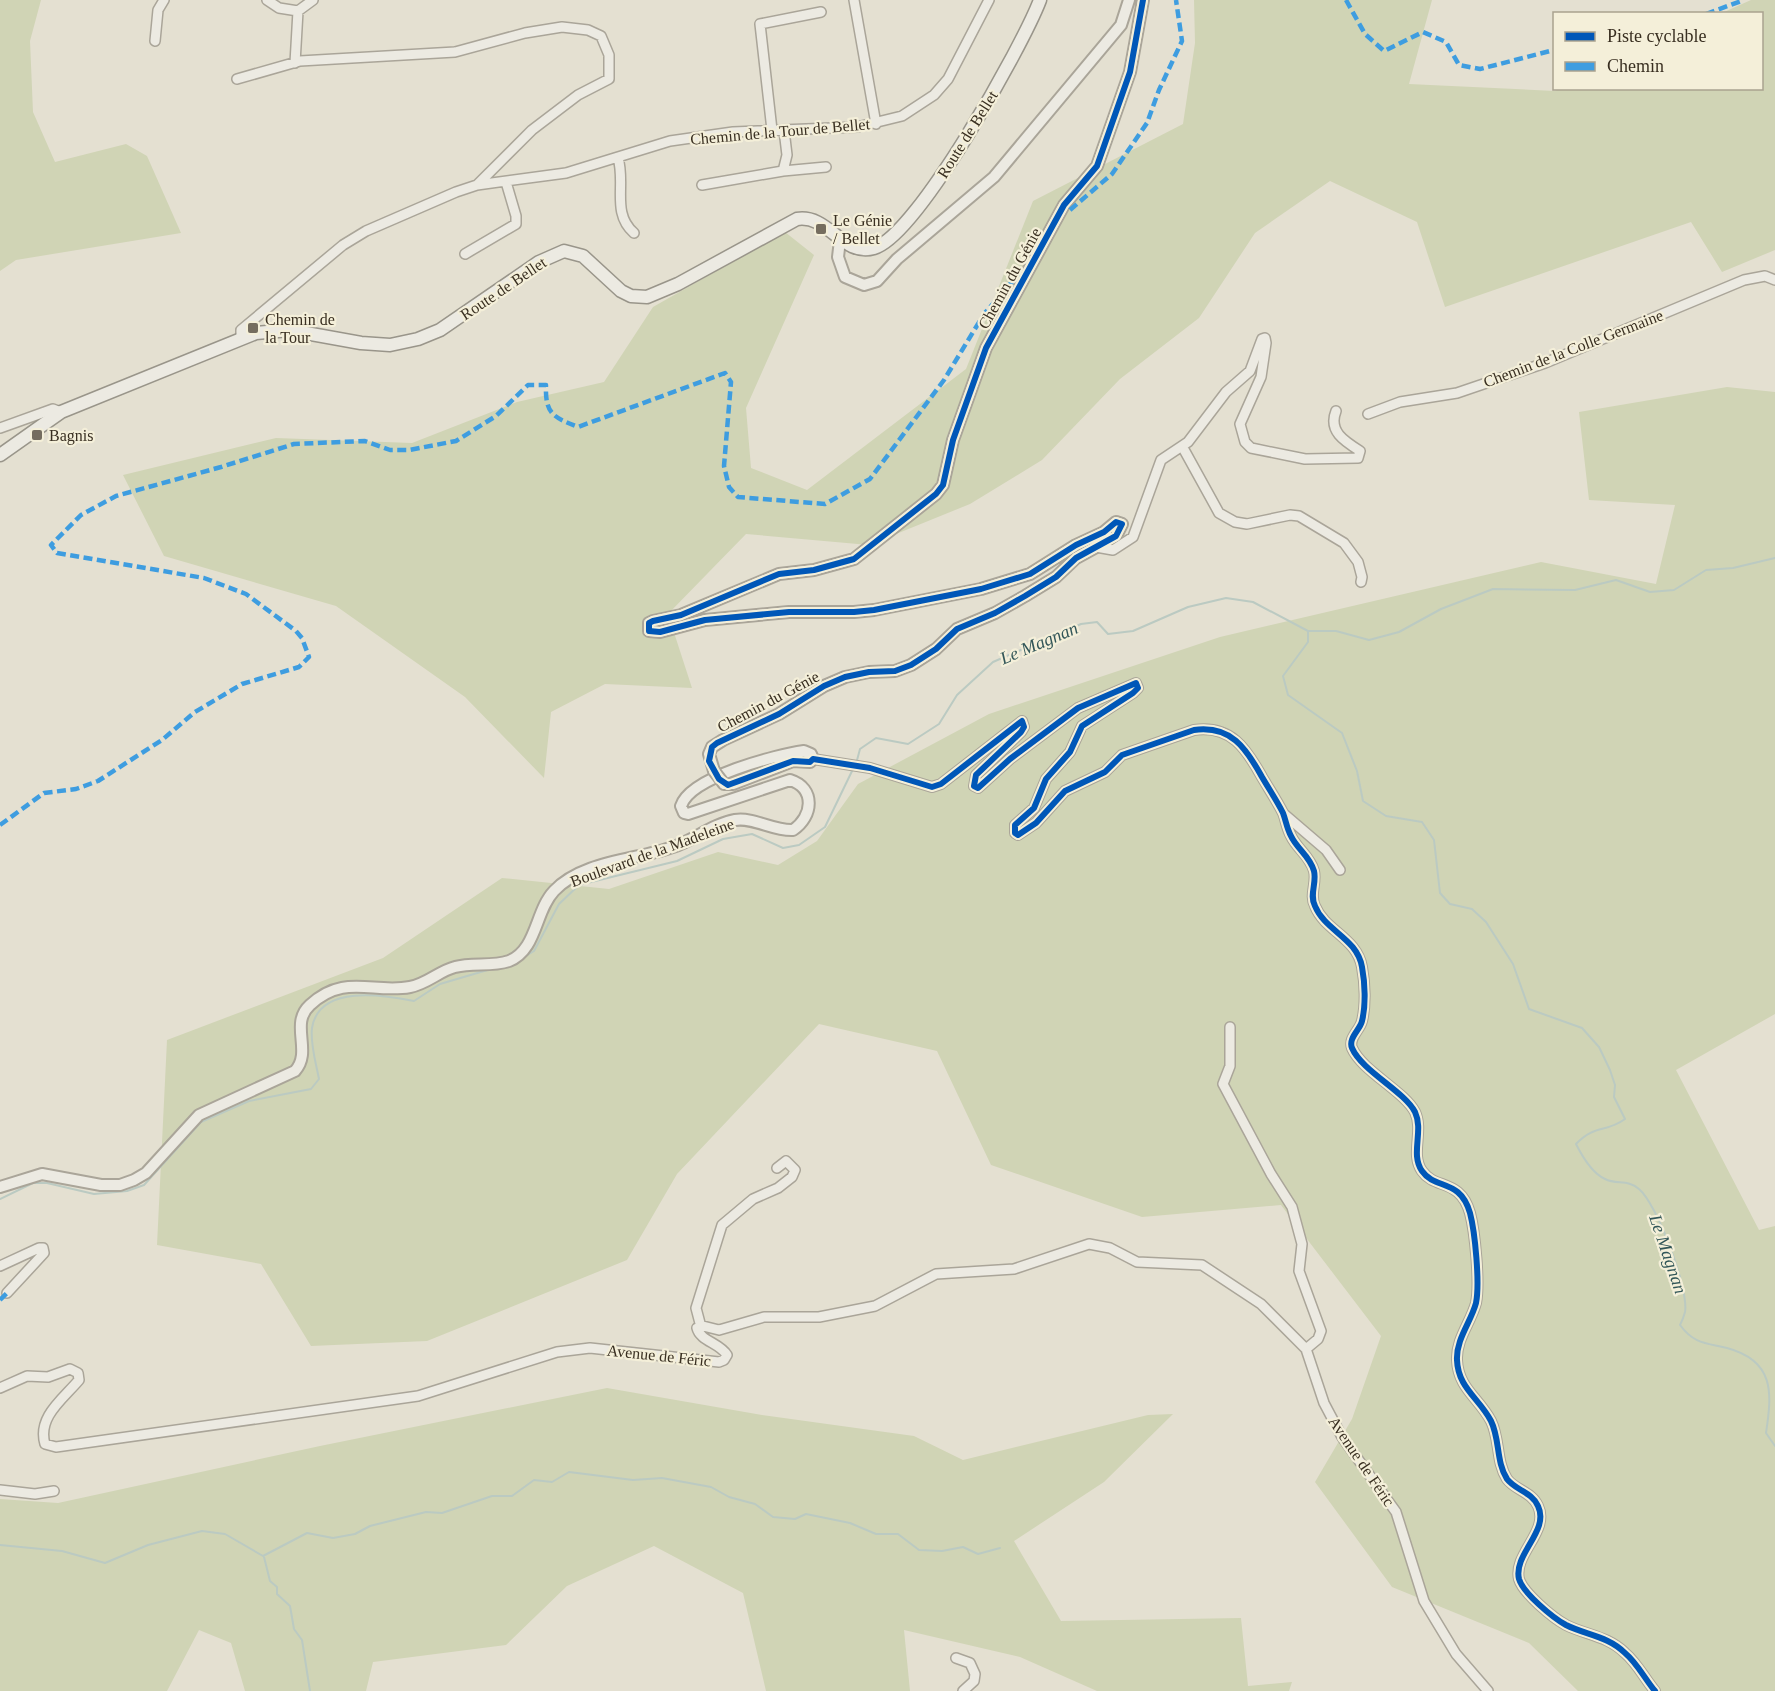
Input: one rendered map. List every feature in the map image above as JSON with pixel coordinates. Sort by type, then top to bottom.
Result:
[{"type":"main road","name":"Route de Bellet","points":[[0,455],[61,412],[241,337],[266,330],[281,330],[368,344],[406,343],[440,330],[539,262],[564,251],[583,256],[621,291],[631,296],[647,297],[678,284],[797,219],[816,220],[840,240],[855,247],[874,249],[897,232],[960,150],[1024,37],[1040,0]]},
{"type":"street","points":[[155,41],[158,10],[165,0]]},
{"type":"street","points":[[267,0],[279,8],[298,11],[313,0]]},
{"type":"street","points":[[854,0],[876,124]]},
{"type":"street","name":"Chemin de la Tour de Bellet","points":[[241,337],[241,330],[309,271],[349,241],[427,204],[477,185],[566,173],[618,159],[670,141],[733,132],[876,124],[902,116],[938,90],[948,79],[990,0]]},
{"type":"street","points":[[840,240],[838,257],[845,277],[864,285],[877,281],[897,259],[994,177],[1022,140],[1077,80],[1121,25],[1129,0]]},
{"type":"street","name":"Chemin du Génie","points":[[1143,0],[1130,72],[1097,166],[1064,206],[986,348],[953,440],[943,485],[936,494],[854,559],[814,570],[779,574],[681,615],[653,621],[648,626],[649,631],[653,633],[705,620],[789,612],[854,612],[981,589],[1030,574],[1076,544],[1104,532],[1116,522],[1122,524],[1116,536],[1076,558],[1056,577],[995,613],[957,629],[936,649],[911,665],[895,671],[869,672],[845,677],[824,686],[779,714],[723,740],[712,747],[709,754],[714,771],[724,784],[733,784],[793,761],[810,762],[813,759],[827,759],[870,768],[932,787],[941,784],[1022,721],[1024,727],[1021,732],[976,776],[974,786],[982,787],[1010,759],[1078,708],[1133,682],[1137,685],[1137,690],[1082,726],[1070,752],[1046,779],[1034,808],[1015,825],[1015,833],[1022,835],[1065,791],[1105,772],[1122,755],[1194,729],[1206,728],[1223,732],[1241,743],[1284,814],[1289,833],[1307,856],[1315,874],[1312,898],[1315,907],[1350,942],[1362,966],[1364,1004],[1362,1021],[1352,1039],[1353,1050],[1380,1080],[1398,1093],[1415,1112],[1418,1123],[1418,1160],[1423,1172],[1458,1191],[1468,1207],[1478,1290],[1473,1312],[1458,1350],[1457,1360],[1466,1390],[1484,1409],[1496,1430],[1500,1460],[1507,1479],[1535,1500],[1541,1513],[1538,1527],[1519,1567],[1519,1582],[1536,1603],[1566,1625],[1598,1634],[1625,1652],[1655,1691]]},
{"type":"street","points":[[296,63],[298,11]]},
{"type":"street","points":[[772,130],[760,24],[821,12]]},
{"type":"street","points":[[237,79],[296,63],[455,52],[552,27],[588,30],[599,34],[604,40],[609,55],[611,73],[609,79],[578,95],[532,130],[477,185]]},
{"type":"street","points":[[783,171],[787,155],[784,130]]},
{"type":"street","points":[[618,159],[622,180],[619,204],[626,224],[634,233]]},
{"type":"street","points":[[702,185],[783,171],[826,167]]},
{"type":"street","points":[[465,254],[516,224],[516,216],[506,182]]},
{"type":"street","name":"Chemin de la Colle Germaine","points":[[1368,414],[1400,402],[1457,393],[1545,363],[1744,280],[1766,276],[1775,280]]},
{"type":"street","points":[[1096,548],[1113,550],[1133,537],[1161,460],[1194,435],[1226,392],[1250,371],[1262,339],[1265,338],[1266,343],[1261,377],[1240,424],[1245,442],[1251,448],[1305,459],[1358,459],[1360,451],[1335,431],[1332,421],[1336,411]]},
{"type":"street","points":[[0,428],[53,409],[61,412]]},
{"type":"street","points":[[1182,446],[1219,513],[1235,522],[1246,524],[1290,515],[1299,516],[1344,543],[1358,562],[1361,582]]},
{"type":"street","name":"Boulevard de la Madeleine","points":[[0,1187],[42,1174],[101,1185],[120,1185],[134,1180],[146,1173],[199,1115],[295,1071],[303,1057],[300,1024],[304,1012],[322,996],[348,986],[410,987],[424,983],[452,968],[507,962],[517,957],[532,936],[547,900],[566,881],[583,873],[673,847],[736,820],[793,830],[806,818],[809,803],[800,783],[789,780],[688,814],[684,813],[681,806],[686,797],[703,784],[749,765],[804,751],[811,754],[813,759]]},
{"type":"street","points":[[1284,814],[1326,850],[1340,870]]},
{"type":"street","points":[[1230,1027],[1230,1066],[1223,1084],[1271,1174],[1292,1207],[1302,1244],[1299,1271],[1321,1331],[1318,1339],[1306,1349]]},
{"type":"street","points":[[701,1326],[696,1308],[722,1225],[753,1199],[778,1188],[792,1177],[795,1170],[786,1161],[777,1168]]},
{"type":"street","name":"Avenue de Féric","points":[[0,1388],[27,1376],[48,1377],[70,1369],[78,1372],[79,1380],[47,1416],[41,1432],[45,1444],[56,1447],[418,1396],[557,1352],[590,1348],[719,1362],[727,1355],[724,1350],[698,1333],[697,1328],[701,1326],[719,1330],[764,1317],[819,1317],[875,1306],[936,1274],[1014,1269],[1089,1244],[1110,1248],[1137,1262],[1202,1264],[1262,1304],[1306,1349],[1324,1402],[1342,1437],[1396,1512],[1424,1601],[1456,1654],[1488,1691]]},
{"type":"street","points":[[0,1266],[43,1248],[44,1253],[6,1293]]},
{"type":"street","points":[[0,1490],[35,1494],[54,1491]]},
{"type":"street","points":[[956,1658],[970,1663],[975,1674],[974,1681],[963,1691]]},
{"type":"green space","points":[[0,0],[41,0],[30,41],[33,112],[55,162],[126,144],[147,156],[181,233],[16,260],[0,271]]},
{"type":"green space","points":[[1194,0],[1432,0],[1409,84],[1555,91],[1763,90],[1763,12],[1724,12],[1751,0],[1775,0],[1775,250],[1722,272],[1691,222],[1445,307],[1417,222],[1330,181],[1255,233],[1199,318],[1120,379],[1042,460],[970,504],[869,545],[746,534],[668,614],[692,688],[605,684],[551,712],[544,778],[465,697],[336,606],[164,556],[123,475],[276,438],[412,443],[517,402],[604,382],[653,307],[785,232],[814,255],[746,408],[751,468],[807,490],[966,369],[1033,201],[1183,124],[1195,43]]},
{"type":"green space","points":[[1727,387],[1775,392],[1775,1014],[1676,1070],[1759,1230],[1775,1226],[1775,1691],[1578,1691],[1529,1643],[1392,1587],[1315,1482],[1352,1419],[1381,1336],[1281,1205],[1142,1217],[991,1165],[937,1051],[819,1024],[677,1174],[627,1260],[427,1341],[311,1346],[261,1264],[157,1245],[167,1040],[383,958],[502,878],[609,889],[718,852],[778,865],[817,841],[858,784],[989,714],[1220,637],[1541,562],[1656,584],[1675,505],[1589,500],[1579,412]]},
{"type":"green space","points":[[607,1388],[762,1415],[914,1436],[963,1460],[1148,1415],[1173,1414],[1104,1482],[1014,1541],[1061,1621],[1241,1618],[1248,1686],[1292,1682],[1289,1691],[1097,1691],[1020,1657],[904,1630],[910,1691],[766,1691],[743,1593],[654,1546],[567,1586],[506,1645],[373,1662],[366,1691],[245,1691],[231,1643],[199,1630],[167,1691],[0,1691],[0,1499],[58,1503],[320,1446]]},
{"type":"waterway","points":[[1308,631],[1336,631],[1369,640],[1399,632],[1441,609],[1493,589],[1575,590],[1616,580],[1650,592],[1674,590],[1706,570],[1733,568],[1775,558]]},
{"type":"waterway","name":"Le Magnan","points":[[856,764],[860,749],[876,738],[908,744],[939,724],[957,695],[993,662],[1081,624],[1097,622],[1108,634],[1133,631],[1188,607],[1226,598],[1253,602],[1308,631],[1308,642],[1283,676],[1288,695],[1342,733],[1357,771],[1363,801],[1386,816],[1422,822],[1434,840],[1440,893],[1450,904],[1472,909],[1486,922],[1513,964],[1529,1009],[1582,1028],[1599,1047],[1615,1085],[1614,1097],[1625,1119],[1589,1134],[1576,1144],[1584,1159],[1596,1173],[1609,1181],[1635,1186],[1654,1211],[1663,1228],[1682,1285],[1685,1312],[1680,1325],[1695,1339],[1743,1354],[1762,1370],[1769,1392],[1766,1433],[1775,1446]]},
{"type":"waterway","name":"Le Magnan","points":[[521,959],[534,951],[559,904],[579,885],[677,861],[723,839],[752,834],[783,848],[799,845],[825,827],[853,769]]},
{"type":"waterway","name":"Le Magnan","points":[[0,1199],[33,1183],[47,1183],[94,1194],[127,1191],[144,1185],[201,1122],[249,1101],[311,1089],[319,1079],[312,1028],[317,1014],[327,1004],[339,999],[370,995],[414,1001],[440,984],[491,969]]},
{"type":"waterway","points":[[0,1545],[62,1551],[105,1563],[148,1545],[202,1531],[225,1534],[263,1556],[307,1533],[333,1538],[355,1534],[370,1526],[426,1512],[442,1513],[492,1496],[512,1496],[534,1480],[552,1482],[569,1472],[633,1480],[662,1478],[711,1487],[729,1497],[755,1504],[773,1517],[795,1519],[806,1514],[850,1523],[876,1534],[898,1534],[919,1550],[942,1551],[963,1547],[978,1554],[1000,1548]]},
{"type":"waterway","points":[[264,1557],[270,1581],[277,1587],[277,1594],[290,1606],[294,1629],[302,1640],[310,1691]]},
{"type":"marked path","points":[[1070,210],[1112,174],[1147,123],[1159,90],[1182,41],[1176,0]]},
{"type":"marked path","points":[[1346,0],[1365,34],[1384,51],[1423,32],[1446,42],[1459,65],[1480,69],[1553,50]]},
{"type":"marked path","points":[[1711,12],[1744,0]]},
{"type":"marked path","points":[[0,825],[44,793],[76,789],[98,781],[162,740],[195,712],[242,684],[299,667],[309,657],[302,638],[296,631],[246,594],[204,578],[57,553],[51,545],[81,515],[116,496],[294,444],[365,441],[390,450],[409,450],[456,441],[496,416],[528,385],[546,385],[547,402],[552,413],[578,427],[725,373],[731,382],[724,466],[729,487],[738,497],[825,504],[870,479],[944,380],[984,314],[1019,274]]},
{"type":"marked path","points":[[0,1300],[7,1293]]},
{"type":"cycle path","points":[[1143,0],[1130,72],[1097,166],[1064,205],[986,348],[953,440],[943,485],[936,494],[854,559],[814,570],[779,574],[681,615],[653,621],[649,623],[649,631],[660,632],[705,620],[789,612],[874,610],[981,589],[1030,574],[1076,545],[1104,532],[1116,522],[1122,524],[1116,536],[1076,558],[1056,577],[995,613],[957,629],[936,649],[911,665],[895,671],[869,672],[845,677],[824,686],[779,714],[717,743],[712,747],[709,761],[719,779],[728,785],[793,761],[810,762],[813,759],[870,768],[932,787],[941,784],[1022,721],[1024,727],[1021,732],[976,775],[974,786],[978,788],[1010,759],[1078,708],[1136,683],[1138,688],[1133,693],[1082,726],[1070,752],[1046,779],[1034,808],[1015,825],[1015,833],[1018,835],[1036,823],[1065,791],[1105,772],[1122,755],[1194,730],[1218,731],[1236,741],[1256,766],[1283,813],[1288,831],[1312,866],[1315,875],[1313,902],[1320,915],[1348,942],[1359,957],[1364,980],[1364,1008],[1361,1024],[1353,1037],[1352,1048],[1365,1065],[1402,1096],[1415,1112],[1418,1127],[1417,1157],[1422,1171],[1427,1177],[1460,1194],[1470,1213],[1474,1232],[1477,1294],[1474,1310],[1457,1352],[1458,1370],[1465,1386],[1491,1421],[1501,1465],[1507,1479],[1532,1497],[1538,1506],[1539,1524],[1521,1561],[1519,1579],[1532,1598],[1560,1622],[1604,1639],[1618,1647],[1633,1661],[1655,1691]]},
{"type":"place","name":"Le Génie / Bellet","points":[[821,229]]},
{"type":"place","name":"Chemin de la Tour","points":[[253,328]]},
{"type":"place","name":"Bagnis","points":[[37,435]]}]
